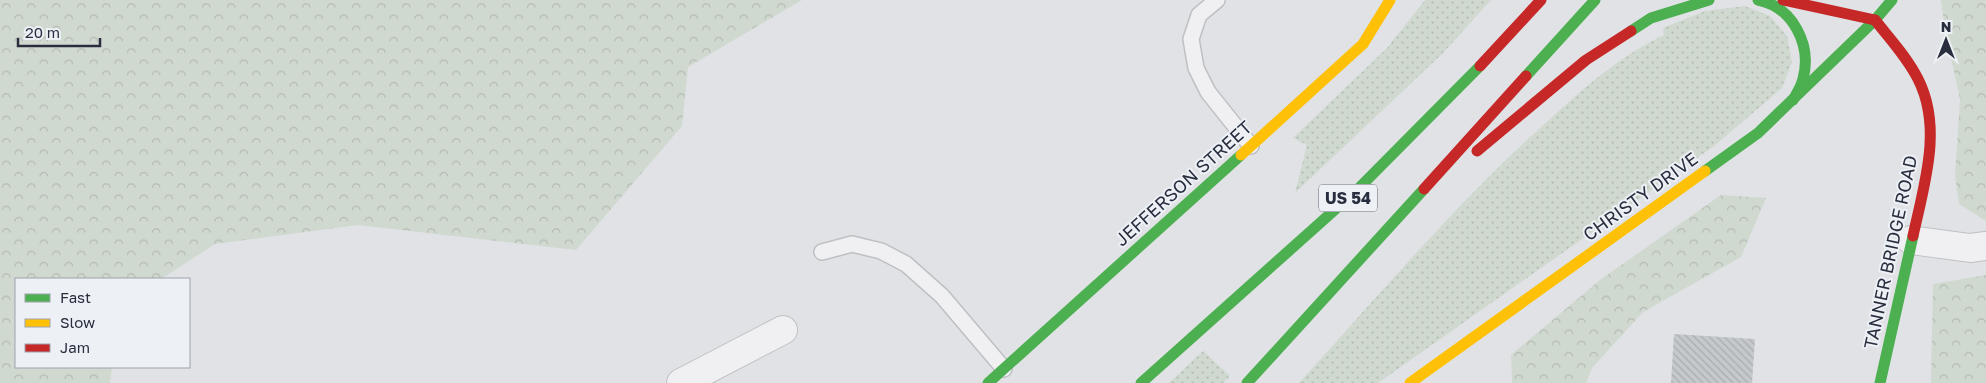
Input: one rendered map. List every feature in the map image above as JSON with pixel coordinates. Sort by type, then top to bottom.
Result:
[{"type":"main road","name":"JEFFERSON STREET","points":[[988,383],[1363,44],[1390,0]]},
{"type":"main road","name":"US 54","points":[[1141,383],[1358,189],[1469,78],[1542,0]]},
{"type":"main road","name":"US 54","points":[[1246,383],[1595,0]]},
{"type":"main road","points":[[1397,218],[1586,60],[1651,18],[1709,0]]},
{"type":"main road","points":[[1758,0],[1773,4],[1791,18],[1801,37],[1805,59],[1804,77],[1793,100]]},
{"type":"main road","points":[[1783,0],[1876,20],[1892,0]]},
{"type":"main road","points":[[1469,78],[1518,8]]},
{"type":"main road","name":"CHRISTY DRIVE","points":[[1410,383],[1758,133],[1876,20]]},
{"type":"main road","name":"TANNER BRIDGE ROAD","points":[[1876,20],[1918,78],[1927,103],[1930,135],[1928,168],[1880,383]]},
{"type":"street","points":[[1912,240],[1970,248],[1986,246]]},
{"type":"street","points":[[680,383],[782,330]]},
{"type":"lane","points":[[1217,0],[1199,15],[1191,39],[1196,68],[1208,92],[1251,146]]},
{"type":"lane","points":[[822,252],[852,244],[882,251],[906,264],[942,296],[1004,369]]},
{"type":"green space","points":[[0,0],[802,0],[688,67],[682,126],[576,250],[358,225],[215,244],[163,278],[15,278],[15,368],[112,368],[110,383],[0,383]]},
{"type":"green space","points":[[1425,0],[1491,0],[1443,53],[1295,193],[1307,145],[1293,138],[1387,48]]},
{"type":"green space","points":[[1941,0],[1986,0],[1986,221],[1959,204],[1955,176],[1960,99],[1946,36]]},
{"type":"green space","points":[[1745,6],[1770,16],[1787,36],[1792,62],[1782,88],[1714,146],[1378,383],[1299,383],[1483,182],[1589,84],[1633,52],[1664,35],[1663,28],[1705,11]]},
{"type":"green space","points":[[1721,195],[1766,198],[1741,257],[1643,312],[1592,368],[1586,383],[1512,383],[1511,355],[1600,280]]},
{"type":"green space","points":[[1986,275],[1986,383],[1931,383],[1933,284]]},
{"type":"green space","points":[[1203,351],[1230,376],[1223,383],[1169,383]]},
{"type":"building","points":[[1674,334],[1755,339],[1752,383],[1671,383]]},
{"type":"traffic: fast","points":[[1526,76],[1595,0]]},
{"type":"traffic: fast","points":[[1631,31],[1651,18],[1709,0]]},
{"type":"traffic: fast","points":[[1758,0],[1770,4],[1790,19],[1802,41],[1805,53],[1805,66],[1802,82],[1793,100]]},
{"type":"traffic: fast","points":[[1705,171],[1758,133],[1875,20],[1892,0]]},
{"type":"traffic: fast","points":[[1141,383],[1358,189],[1480,66]]},
{"type":"traffic: fast","points":[[988,383],[1241,155]]},
{"type":"traffic: fast","points":[[1247,383],[1424,189]]},
{"type":"traffic: fast","points":[[1880,383],[1913,236]]},
{"type":"traffic: slow","points":[[1241,155],[1363,44],[1390,0]]},
{"type":"traffic: slow","points":[[1410,383],[1705,171]]},
{"type":"traffic: jam","points":[[1480,66],[1541,0]]},
{"type":"traffic: jam","points":[[1783,0],[1875,20]]},
{"type":"traffic: jam","points":[[1875,20],[1914,71],[1925,98],[1929,117],[1929,157],[1913,236]]},
{"type":"traffic: jam","points":[[1477,151],[1586,60],[1631,31]]},
{"type":"traffic: jam","points":[[1424,189],[1526,76]]}]
